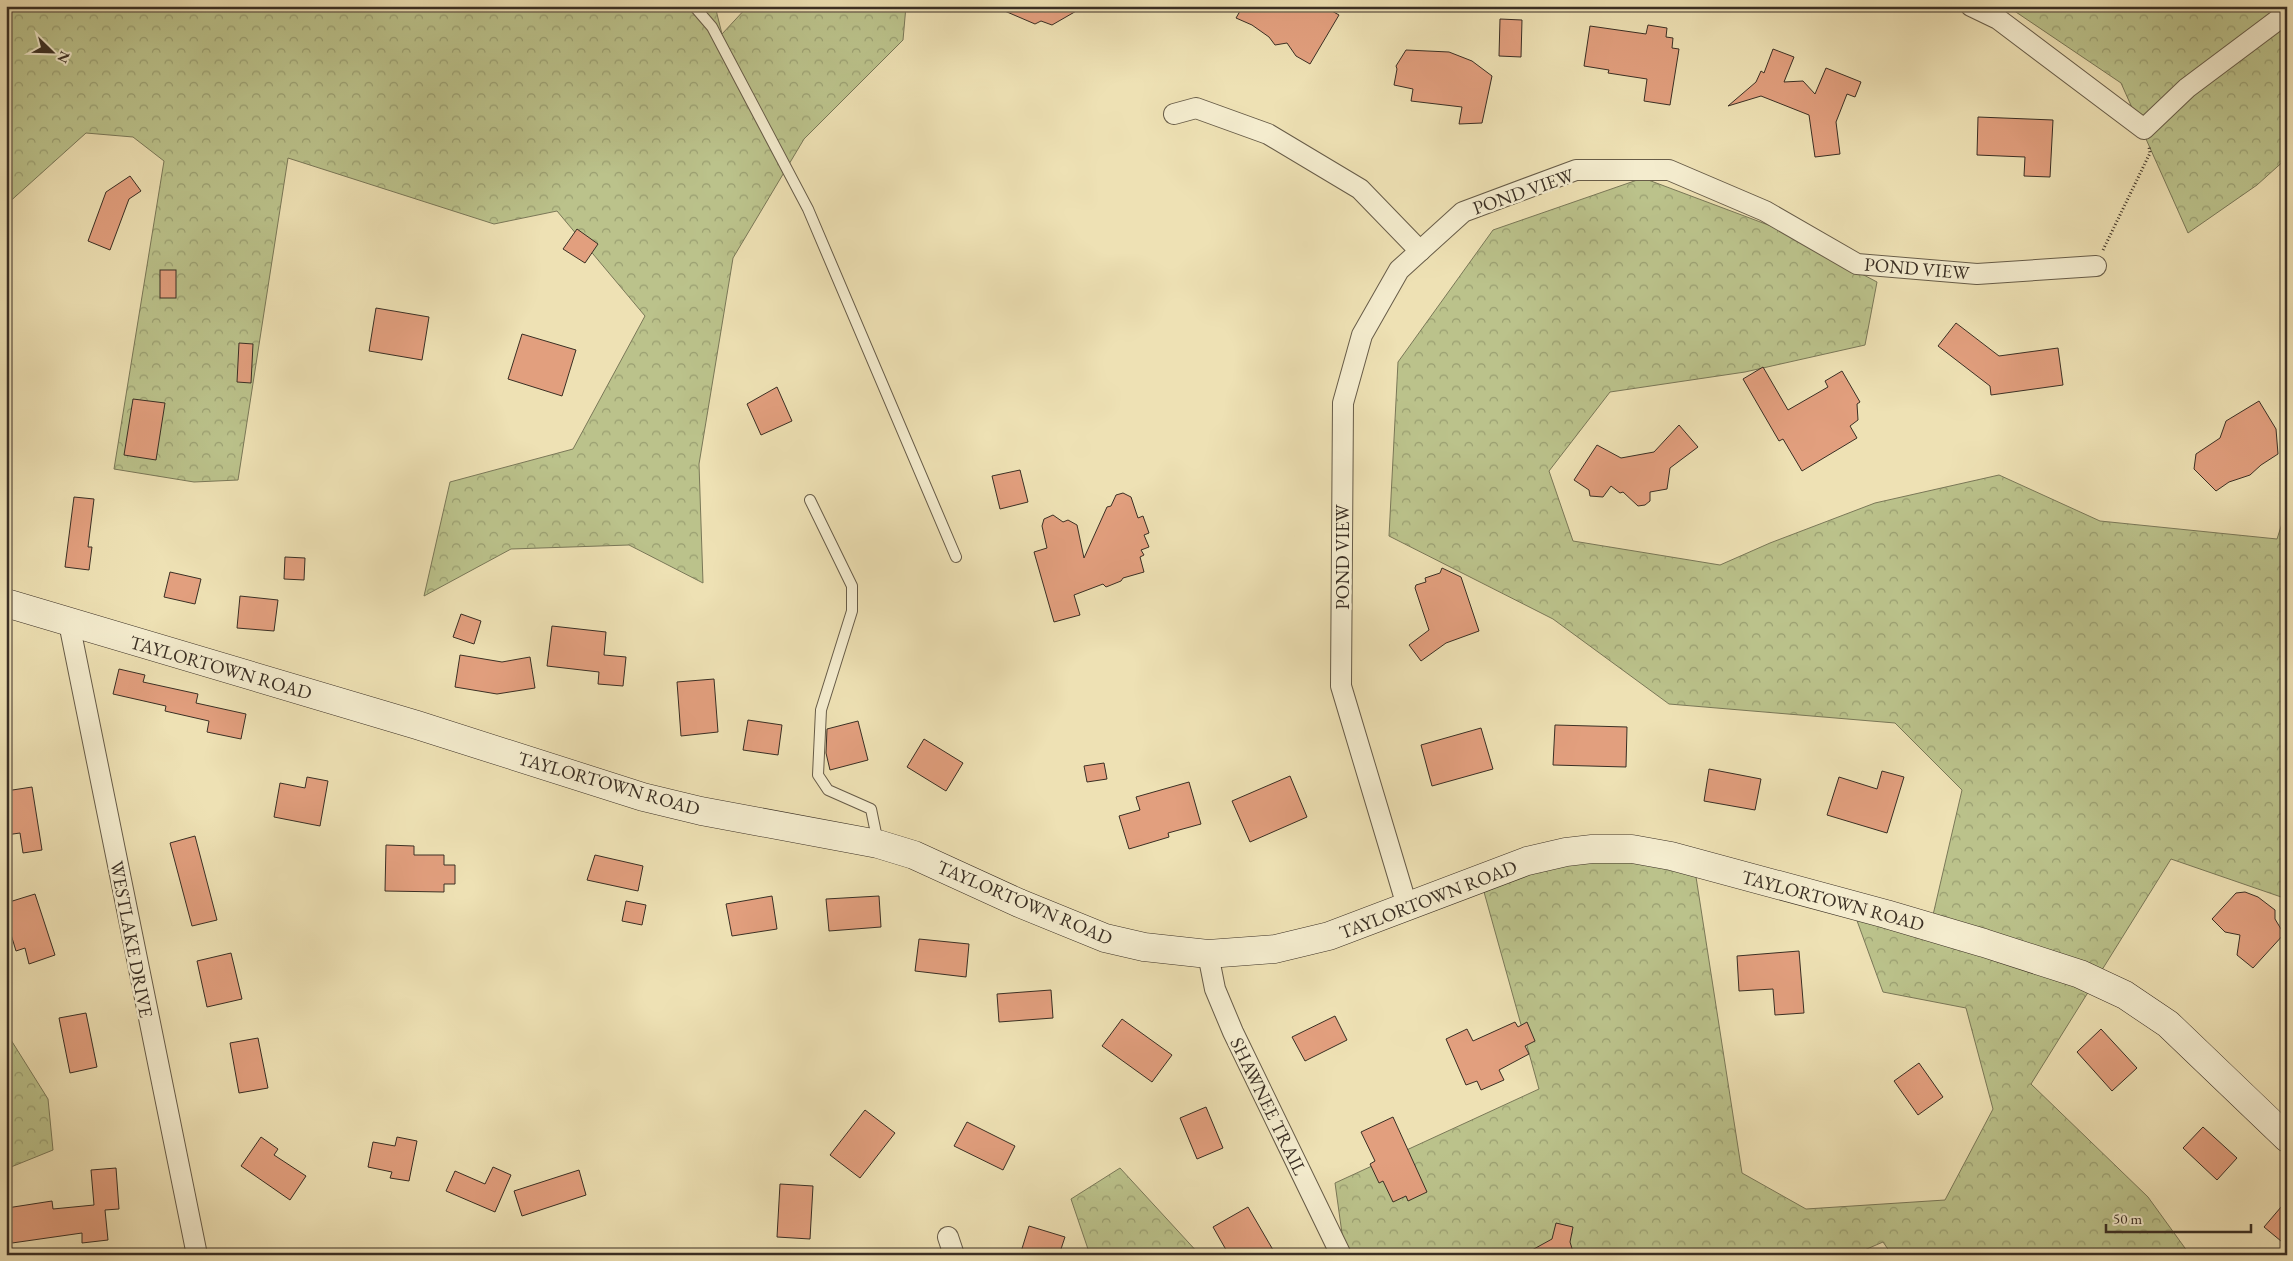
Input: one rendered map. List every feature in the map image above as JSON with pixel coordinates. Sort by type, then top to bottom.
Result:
[{"type":"street","points":[[1971,6],[1998,18],[2144,129],[2187,88],[2287,13]]},
{"type":"street","points":[[1174,114],[1196,108],[1268,134],[1360,189],[1420,251]]},
{"type":"street","name":"POND VIEW","points":[[1407,906],[1341,686],[1343,403],[1362,335],[1399,270],[1463,212],[1576,170],[1669,170],[1765,211],[1857,264],[1977,274],[2096,266]]},
{"type":"street","name":"TAYLORTOWN ROAD","points":[[6,603],[410,723],[644,797],[701,811],[878,844],[914,855],[1019,903],[1105,938],[1144,947],[1208,954],[1260,950],[1294,944],[1361,925],[1527,861],[1566,852],[1592,849],[1632,849],[1671,856],[1886,914],[2080,974],[2125,995],[2168,1024],[2287,1138]]},
{"type":"street","name":"WESTLAKE DRIVE","points":[[69,623],[196,1255]]},
{"type":"street","name":"SHAWNEE TRAIL","points":[[1208,954],[1216,989],[1233,1032],[1341,1255]]},
{"type":"lane","points":[[694,6],[712,27],[808,210],[956,557]]},
{"type":"lane","points":[[810,500],[852,586],[852,611],[821,710],[818,775],[828,790],[872,809],[878,844]]},
{"type":"path","points":[[2096,266],[2150,153],[2144,129]]},
{"type":"green space","points":[[6,6],[715,6],[722,34],[748,6],[906,6],[903,40],[804,139],[733,258],[699,464],[703,583],[629,545],[511,549],[424,596],[450,482],[573,449],[645,316],[557,211],[494,224],[288,158],[238,480],[194,482],[114,469],[164,161],[133,137],[86,133],[6,205]]},
{"type":"green space","points":[[2007,6],[2287,6],[2287,158],[2257,185],[2188,233],[2121,83]]},
{"type":"green space","points":[[1643,178],[1771,226],[1877,282],[1865,345],[1745,372],[1610,392],[1549,471],[1573,541],[1720,565],[1770,543],[1875,503],[1999,475],[2100,521],[2277,539],[2287,508],[2287,899],[2171,859],[2031,1084],[2148,1197],[2190,1255],[1892,1255],[1883,1242],[1853,1255],[1345,1255],[1335,1183],[1539,1089],[1484,892],[1584,852],[1694,864],[1742,1173],[1806,1209],[1945,1200],[1993,1109],[1966,1008],[1883,992],[1852,907],[1930,928],[1962,790],[1895,723],[1669,704],[1553,619],[1389,536],[1398,362],[1493,230]]},
{"type":"green space","points":[[6,1032],[48,1099],[53,1150],[6,1169]]},
{"type":"green space","points":[[1120,1168],[1200,1255],[1090,1255],[1071,1199]]},
{"type":"building","points":[[993,6],[1085,6],[1052,25],[1041,21],[1035,24]]},
{"type":"building","points":[[1243,6],[1323,6],[1339,15],[1310,64],[1296,56],[1287,43],[1275,45],[1269,37],[1252,25],[1236,18]]},
{"type":"building","points":[[1500,19],[1522,20],[1521,57],[1499,56]]},
{"type":"building","points":[[1648,25],[1667,28],[1666,37],[1673,38],[1672,48],[1679,49],[1670,105],[1644,101],[1647,79],[1608,73],[1609,70],[1584,66],[1590,26],[1646,34]]},
{"type":"building","points":[[1773,49],[1794,57],[1784,82],[1803,81],[1815,94],[1826,68],[1861,82],[1855,97],[1847,94],[1836,122],[1840,154],[1815,157],[1809,115],[1761,96],[1728,106],[1756,82],[1761,71],[1764,73]]},
{"type":"building","points":[[1406,50],[1449,52],[1472,61],[1492,76],[1482,123],[1459,124],[1462,107],[1411,101],[1413,89],[1394,85],[1396,66]]},
{"type":"building","points":[[1978,117],[2053,120],[2050,177],[2024,176],[2025,157],[1977,155]]},
{"type":"building","points":[[130,176],[141,191],[129,199],[110,250],[88,241],[106,192]]},
{"type":"building","points":[[577,229],[598,244],[585,263],[563,249]]},
{"type":"building","points":[[160,270],[176,270],[176,298],[160,298]]},
{"type":"building","points":[[376,308],[429,317],[422,360],[369,351]]},
{"type":"building","points":[[1956,323],[1999,356],[2058,348],[2063,385],[1991,395],[1990,386],[1938,346]]},
{"type":"building","points":[[522,334],[576,350],[562,396],[508,379]]},
{"type":"building","points":[[239,343],[253,344],[251,383],[237,382]]},
{"type":"building","points":[[1763,367],[1788,410],[1828,387],[1825,381],[1842,371],[1860,402],[1857,404],[1858,420],[1850,426],[1857,438],[1802,471],[1783,439],[1779,441],[1743,379]]},
{"type":"building","points":[[777,387],[792,421],[761,435],[747,404]]},
{"type":"building","points":[[133,399],[165,403],[156,460],[124,455]]},
{"type":"building","points":[[2259,401],[2276,429],[2278,454],[2250,475],[2229,482],[2216,491],[2194,469],[2196,454],[2220,438],[2226,421]]},
{"type":"building","points":[[1679,425],[1698,447],[1670,468],[1667,489],[1650,492],[1650,501],[1645,505],[1638,506],[1623,492],[1620,493],[1611,486],[1603,497],[1590,496],[1589,490],[1574,480],[1597,445],[1621,458],[1654,452]]},
{"type":"building","points":[[1020,470],[1028,502],[1000,509],[992,476]]},
{"type":"building","points":[[1123,493],[1131,497],[1138,518],[1143,516],[1149,533],[1144,535],[1149,547],[1141,550],[1144,555],[1140,557],[1144,572],[1123,578],[1121,581],[1106,587],[1103,584],[1074,595],[1080,615],[1054,622],[1034,552],[1047,548],[1042,526],[1044,519],[1053,515],[1063,522],[1068,520],[1077,525],[1084,558],[1107,507],[1111,506],[1116,495]]},
{"type":"building","points":[[74,497],[94,499],[88,547],[92,547],[89,570],[65,567]]},
{"type":"building","points":[[285,557],[305,558],[304,580],[284,579]]},
{"type":"building","points":[[1442,568],[1461,577],[1479,631],[1446,643],[1421,661],[1409,645],[1429,630],[1415,588],[1416,585],[1426,582],[1425,578],[1440,573]]},
{"type":"building","points":[[170,572],[201,579],[195,604],[164,597]]},
{"type":"building","points":[[240,596],[278,600],[274,631],[237,628]]},
{"type":"building","points":[[461,614],[481,621],[474,644],[453,637]]},
{"type":"building","points":[[552,626],[606,632],[604,655],[626,657],[623,686],[598,684],[599,672],[547,666]]},
{"type":"building","points":[[460,655],[502,662],[530,657],[535,688],[497,694],[455,687]]},
{"type":"building","points":[[119,669],[145,675],[143,682],[198,694],[196,703],[246,714],[241,739],[207,732],[209,721],[165,711],[166,706],[113,694]]},
{"type":"building","points":[[714,679],[718,732],[681,736],[677,682]]},
{"type":"building","points":[[748,720],[782,725],[778,755],[743,750]]},
{"type":"building","points":[[858,721],[868,760],[830,770],[826,753],[827,729]]},
{"type":"building","points":[[1555,725],[1627,727],[1626,767],[1553,765]]},
{"type":"building","points":[[1481,728],[1493,769],[1432,786],[1421,745]]},
{"type":"building","points":[[924,739],[963,763],[946,791],[907,767]]},
{"type":"building","points":[[1104,763],[1107,779],[1087,782],[1084,766]]},
{"type":"building","points":[[1709,769],[1761,779],[1755,810],[1704,801]]},
{"type":"building","points":[[1882,771],[1904,777],[1887,833],[1827,815],[1839,777],[1877,789]]},
{"type":"building","points":[[1290,776],[1307,817],[1250,842],[1232,801]]},
{"type":"building","points":[[307,777],[328,781],[320,826],[274,817],[280,783],[305,788]]},
{"type":"building","points":[[1189,782],[1201,824],[1168,833],[1169,837],[1129,849],[1119,816],[1140,810],[1136,797]]},
{"type":"building","points":[[32,787],[42,850],[23,853],[20,833],[6,835],[6,791]]},
{"type":"building","points":[[195,836],[217,920],[192,926],[170,843]]},
{"type":"building","points":[[386,845],[414,846],[414,855],[444,855],[444,865],[455,865],[455,884],[444,884],[444,892],[385,891]]},
{"type":"building","points":[[595,855],[643,866],[638,891],[587,880]]},
{"type":"building","points":[[2245,892],[2258,897],[2275,910],[2275,919],[2284,934],[2253,968],[2237,955],[2240,935],[2225,932],[2212,919],[2236,893]]},
{"type":"building","points":[[35,894],[55,955],[29,964],[25,948],[16,951],[6,918],[6,903]]},
{"type":"building","points":[[772,896],[777,929],[732,936],[726,904]]},
{"type":"building","points":[[879,896],[881,927],[829,931],[826,899]]},
{"type":"building","points":[[626,901],[646,905],[642,925],[622,921]]},
{"type":"building","points":[[919,939],[969,944],[966,977],[915,971]]},
{"type":"building","points":[[1799,951],[1804,1013],[1775,1015],[1773,989],[1739,991],[1737,956]]},
{"type":"building","points":[[231,953],[242,999],[207,1007],[197,961]]},
{"type":"building","points":[[1051,990],[1053,1018],[999,1022],[997,994]]},
{"type":"building","points":[[86,1013],[97,1067],[70,1073],[59,1018]]},
{"type":"building","points":[[1335,1016],[1347,1040],[1305,1061],[1292,1037]]},
{"type":"building","points":[[1122,1019],[1172,1055],[1152,1082],[1102,1046]]},
{"type":"building","points":[[1515,1022],[1518,1027],[1527,1022],[1535,1041],[1525,1046],[1529,1054],[1499,1070],[1504,1080],[1481,1090],[1477,1081],[1466,1085],[1446,1039],[1467,1029],[1473,1041]]},
{"type":"building","points":[[2101,1029],[2137,1068],[2112,1091],[2077,1052]]},
{"type":"building","points":[[258,1038],[268,1088],[239,1093],[230,1043]]},
{"type":"building","points":[[1919,1063],[1943,1097],[1918,1115],[1894,1081]]},
{"type":"building","points":[[1206,1107],[1223,1148],[1197,1159],[1180,1118]]},
{"type":"building","points":[[865,1110],[895,1133],[860,1178],[830,1155]]},
{"type":"building","points":[[1393,1117],[1427,1192],[1408,1201],[1406,1196],[1393,1202],[1383,1181],[1379,1183],[1370,1164],[1375,1161],[1361,1132]]},
{"type":"building","points":[[967,1122],[1015,1146],[1003,1170],[954,1146]]},
{"type":"building","points":[[2203,1127],[2237,1158],[2217,1180],[2183,1148]]},
{"type":"building","points":[[261,1137],[278,1149],[274,1155],[306,1176],[290,1200],[241,1166]]},
{"type":"building","points":[[397,1137],[417,1141],[409,1181],[390,1178],[392,1172],[368,1167],[373,1142],[395,1146]]},
{"type":"building","points":[[493,1167],[511,1175],[495,1212],[446,1191],[455,1171],[485,1184]]},
{"type":"building","points":[[116,1168],[119,1209],[105,1210],[108,1240],[82,1243],[82,1233],[12,1243],[7,1208],[52,1201],[53,1209],[94,1205],[91,1170]]},
{"type":"building","points":[[579,1170],[586,1195],[522,1216],[514,1191]]},
{"type":"building","points":[[780,1184],[813,1186],[810,1239],[777,1237]]},
{"type":"building","points":[[2287,1200],[2287,1246],[2264,1227]]},
{"type":"building","points":[[1248,1207],[1276,1255],[1229,1255],[1213,1227]]},
{"type":"building","points":[[1556,1223],[1573,1227],[1570,1242],[1574,1255],[1523,1255],[1552,1239]]},
{"type":"building","points":[[1029,1226],[1065,1237],[1059,1255],[1020,1255]]}]
